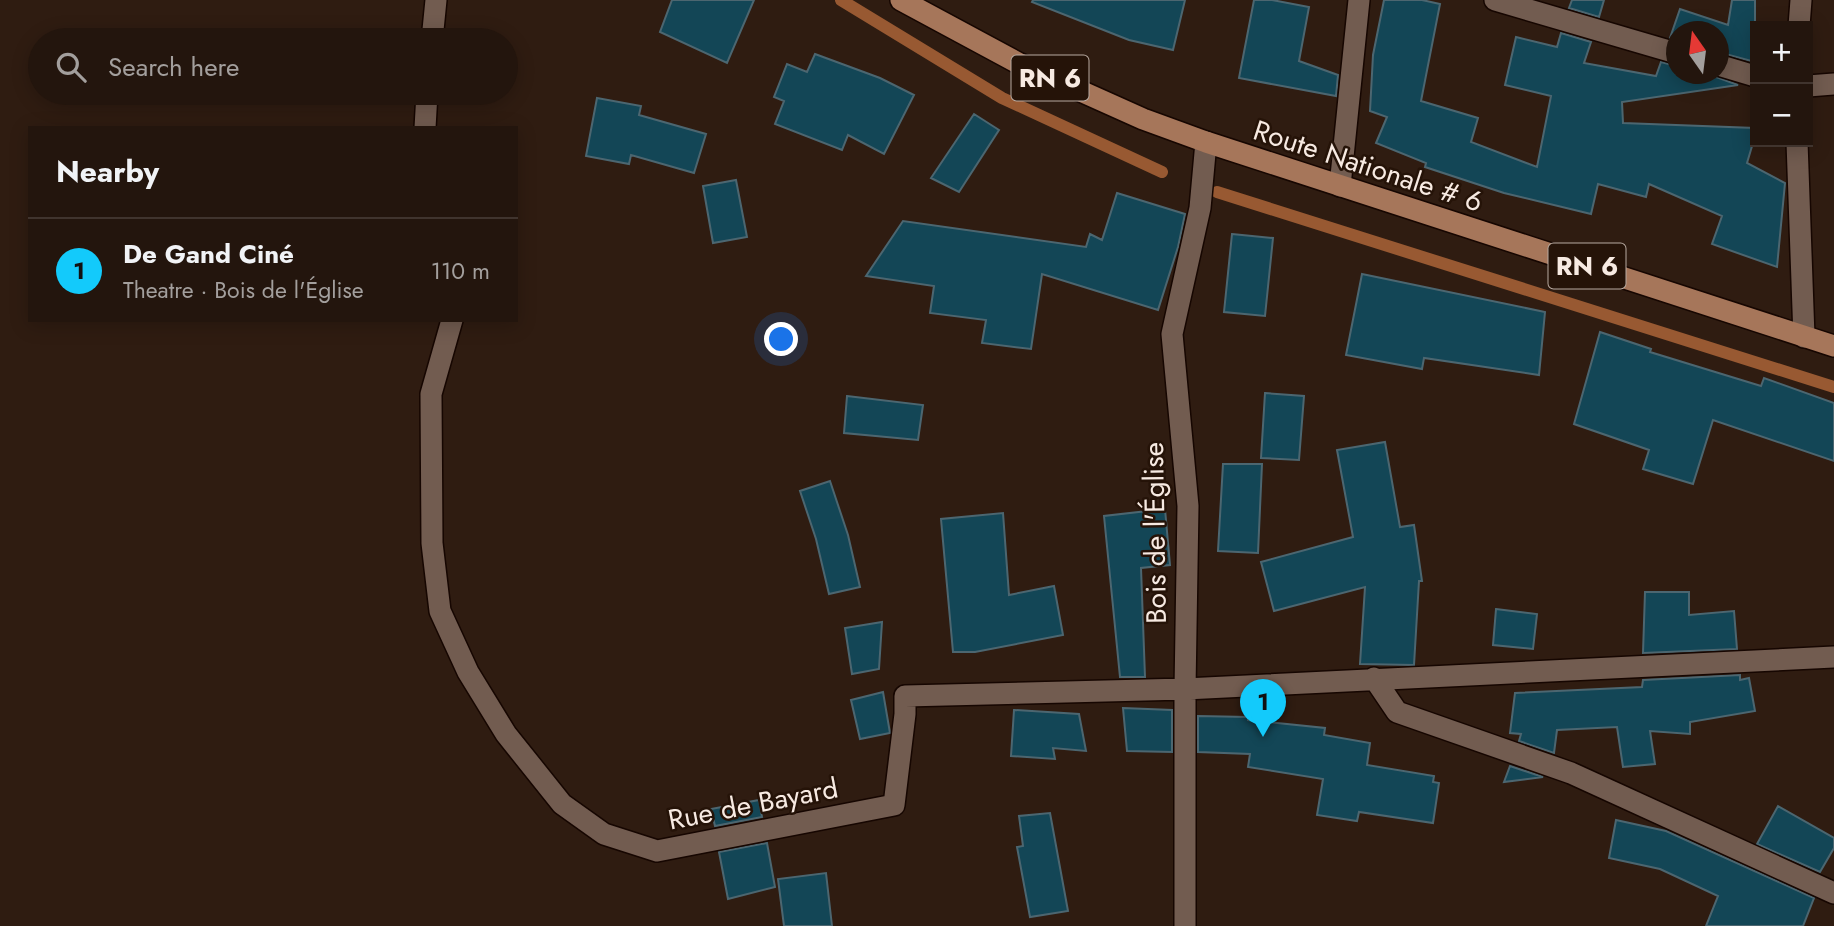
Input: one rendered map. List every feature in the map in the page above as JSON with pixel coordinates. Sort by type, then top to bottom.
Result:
[{"type":"main road","name":"Route Nationale # 6","points":[[901,0],[1018,63],[1143,119],[1206,142],[1834,346]]},
{"type":"street","points":[[433,28],[436,0]]},
{"type":"street","points":[[1340,186],[1359,0]]},
{"type":"street","points":[[1495,0],[1666,50]]},
{"type":"street","points":[[1799,21],[1801,0]]},
{"type":"street","points":[[1729,68],[1750,75]]},
{"type":"street","points":[[1813,85],[1834,83]]},
{"type":"street","points":[[425,126],[426,105]]},
{"type":"street","name":"Bois de l'Église","points":[[1185,926],[1188,506],[1172,334],[1200,208],[1206,142]]},
{"type":"street","points":[[1797,147],[1804,337]]},
{"type":"street","name":"Rue de Bayard","points":[[451,322],[431,394],[432,543],[440,611],[468,672],[506,734],[562,804],[604,834],[657,851],[894,805],[905,705],[1185,689]]},
{"type":"street","points":[[1185,689],[1834,657]]},
{"type":"street","points":[[1374,678],[1397,712],[1571,773],[1834,894]]},
{"type":"building","points":[[672,0],[754,0],[727,63],[660,32]]},
{"type":"building","points":[[1185,0],[1173,50],[1129,40],[1032,2]]},
{"type":"building","points":[[1254,0],[1272,0],[1309,7],[1299,61],[1338,75],[1336,96],[1239,78]]},
{"type":"building","points":[[1384,0],[1422,0],[1440,4],[1421,101],[1478,118],[1471,142],[1537,167],[1551,96],[1505,85],[1516,37],[1557,47],[1561,33],[1591,42],[1584,63],[1656,76],[1661,62],[1666,63],[1666,84],[1729,84],[1729,82],[1738,85],[1622,102],[1623,123],[1750,128],[1752,147],[1747,163],[1785,183],[1777,267],[1712,244],[1722,216],[1649,184],[1646,197],[1598,184],[1591,214],[1504,193],[1425,167],[1426,163],[1376,143],[1387,117],[1370,111],[1373,55]]},
{"type":"building","points":[[1572,0],[1604,0],[1599,17],[1569,8]]},
{"type":"building","points":[[1732,0],[1755,0],[1755,21],[1750,21],[1750,61],[1729,55],[1729,21]]},
{"type":"building","points":[[1680,9],[1716,21],[1676,21]]},
{"type":"building","points":[[815,54],[880,78],[914,95],[884,154],[848,135],[842,150],[775,124],[784,101],[774,97],[787,64],[807,72]]},
{"type":"building","points":[[597,98],[641,106],[639,115],[706,134],[694,173],[631,155],[629,164],[586,156]]},
{"type":"building","points":[[974,114],[999,130],[959,192],[931,178]]},
{"type":"building","points":[[736,180],[747,237],[713,243],[703,186]]},
{"type":"building","points":[[1117,193],[1185,214],[1178,247],[1158,310],[1042,274],[1031,349],[982,343],[986,320],[930,313],[934,286],[866,276],[903,221],[1086,247],[1090,234],[1102,240]]},
{"type":"building","points":[[1232,234],[1273,238],[1265,316],[1224,312]]},
{"type":"building","points":[[1362,274],[1545,312],[1539,375],[1424,358],[1422,369],[1346,355]]},
{"type":"building","points":[[1600,332],[1651,349],[1650,352],[1761,386],[1764,378],[1834,403],[1834,461],[1713,420],[1693,484],[1643,469],[1649,450],[1574,424]]},
{"type":"building","points":[[1265,393],[1304,396],[1299,460],[1261,458]]},
{"type":"building","points":[[847,396],[923,405],[918,440],[844,433]]},
{"type":"building","points":[[1385,442],[1400,527],[1414,525],[1422,581],[1419,581],[1414,665],[1360,664],[1365,587],[1274,611],[1261,562],[1353,537],[1337,450]]},
{"type":"building","points":[[1223,464],[1262,464],[1258,553],[1218,551]]},
{"type":"building","points":[[830,481],[848,535],[860,587],[829,594],[816,539],[800,491]]},
{"type":"building","points":[[1165,509],[1170,565],[1141,568],[1145,677],[1120,677],[1104,516]]},
{"type":"building","points":[[1003,513],[1009,595],[1054,586],[1063,635],[975,652],[953,652],[941,519]]},
{"type":"building","points":[[1645,592],[1689,592],[1689,615],[1734,611],[1737,649],[1643,653]]},
{"type":"building","points":[[1496,609],[1537,614],[1533,649],[1493,645]]},
{"type":"building","points":[[882,622],[879,669],[852,674],[845,628]]},
{"type":"building","points":[[1740,675],[1740,680],[1749,678],[1755,711],[1690,722],[1690,734],[1650,731],[1655,764],[1623,767],[1617,727],[1557,730],[1554,753],[1519,741],[1521,734],[1510,733],[1515,693],[1642,687],[1643,680]]},
{"type":"building","points":[[883,692],[890,733],[860,739],[851,700]]},
{"type":"building","points":[[1123,708],[1172,710],[1172,752],[1127,751]]},
{"type":"building","points":[[1014,710],[1079,714],[1086,751],[1053,748],[1055,759],[1011,756]]},
{"type":"building","points":[[1198,716],[1248,717],[1248,720],[1325,728],[1324,735],[1370,743],[1367,765],[1434,776],[1433,782],[1439,783],[1433,823],[1359,812],[1357,821],[1317,815],[1323,779],[1248,767],[1250,754],[1198,752]]},
{"type":"building","points":[[1510,766],[1543,777],[1504,782]]},
{"type":"building","points":[[759,800],[762,817],[715,826],[711,809]]},
{"type":"building","points":[[1778,806],[1834,838],[1834,848],[1820,872],[1757,844]]},
{"type":"building","points":[[1050,813],[1068,911],[1030,917],[1017,847],[1023,846],[1019,816]]},
{"type":"building","points":[[1616,820],[1666,831],[1814,898],[1803,926],[1706,926],[1718,896],[1660,869],[1609,858]]},
{"type":"building","points":[[767,843],[775,887],[728,899],[719,852]]},
{"type":"building","points":[[826,873],[832,926],[784,926],[778,879]]},
{"type":"waterway","points":[[841,0],[1002,98],[1162,172]]},
{"type":"waterway","points":[[1217,192],[1834,387]]},
{"type":"place","name":"De Gand Ciné","points":[[1263,737]]}]
